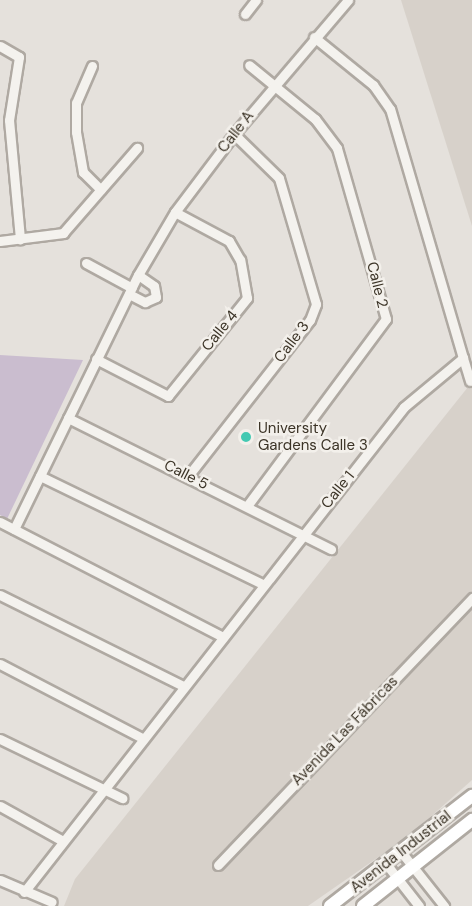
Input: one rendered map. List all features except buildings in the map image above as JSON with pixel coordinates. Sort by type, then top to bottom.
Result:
[{"type":"street","points":[[245,14],[256,0]]},
{"type":"street","name":"Calle A","points":[[14,528],[138,275],[175,212],[234,134],[314,37],[348,0]]},
{"type":"street","points":[[314,37],[373,85],[390,109],[470,381]]},
{"type":"street","points":[[0,46],[13,51],[19,57],[9,120],[20,239]]},
{"type":"street","points":[[249,65],[274,86]]},
{"type":"street","points":[[92,66],[76,103],[76,132],[83,172],[101,190]]},
{"type":"street","name":"Calle 2","points":[[247,506],[386,319],[337,148],[315,119],[274,86]]},
{"type":"street","name":"Calle 3","points":[[188,476],[310,320],[316,304],[279,178],[234,134]]},
{"type":"street","points":[[0,241],[63,233],[137,148]]},
{"type":"street","name":"Calle 4","points":[[96,359],[168,396],[247,298],[240,260],[229,241],[175,212]]},
{"type":"street","points":[[86,263],[145,302],[156,297],[154,286],[138,275]]},
{"type":"street","name":"Calle 1","points":[[24,892],[102,788],[404,407],[463,358]]},
{"type":"street","name":"Calle 5","points":[[68,418],[303,533],[331,549]]},
{"type":"street","points":[[40,476],[264,585]]},
{"type":"street","points":[[0,522],[223,637]]},
{"type":"street","points":[[0,595],[183,686]]},
{"type":"street","name":"Avenida Las Fábricas","points":[[218,865],[472,598]]},
{"type":"street","points":[[0,664],[142,738]]},
{"type":"street","points":[[0,739],[122,798]]},
{"type":"street","name":"Avenida Industrial","points":[[330,906],[387,865],[472,796]]},
{"type":"street","points":[[0,806],[63,841]]},
{"type":"street","name":"Avenida Industrial","points":[[363,906],[399,880],[472,820]]},
{"type":"street","points":[[402,853],[444,906]]},
{"type":"street","points":[[387,865],[419,906]]},
{"type":"street","points":[[0,880],[52,902]]},
{"type":"shaded area","points":[[401,0],[472,0],[472,226]]},
{"type":"shaded area","points":[[0,355],[83,360],[7,519],[0,515]]},
{"type":"shaded area","points":[[472,382],[472,780],[410,835],[308,906],[64,906],[75,879]]},
{"type":"place","name":"University Gardens Calle 3","points":[[246,437]]}]
